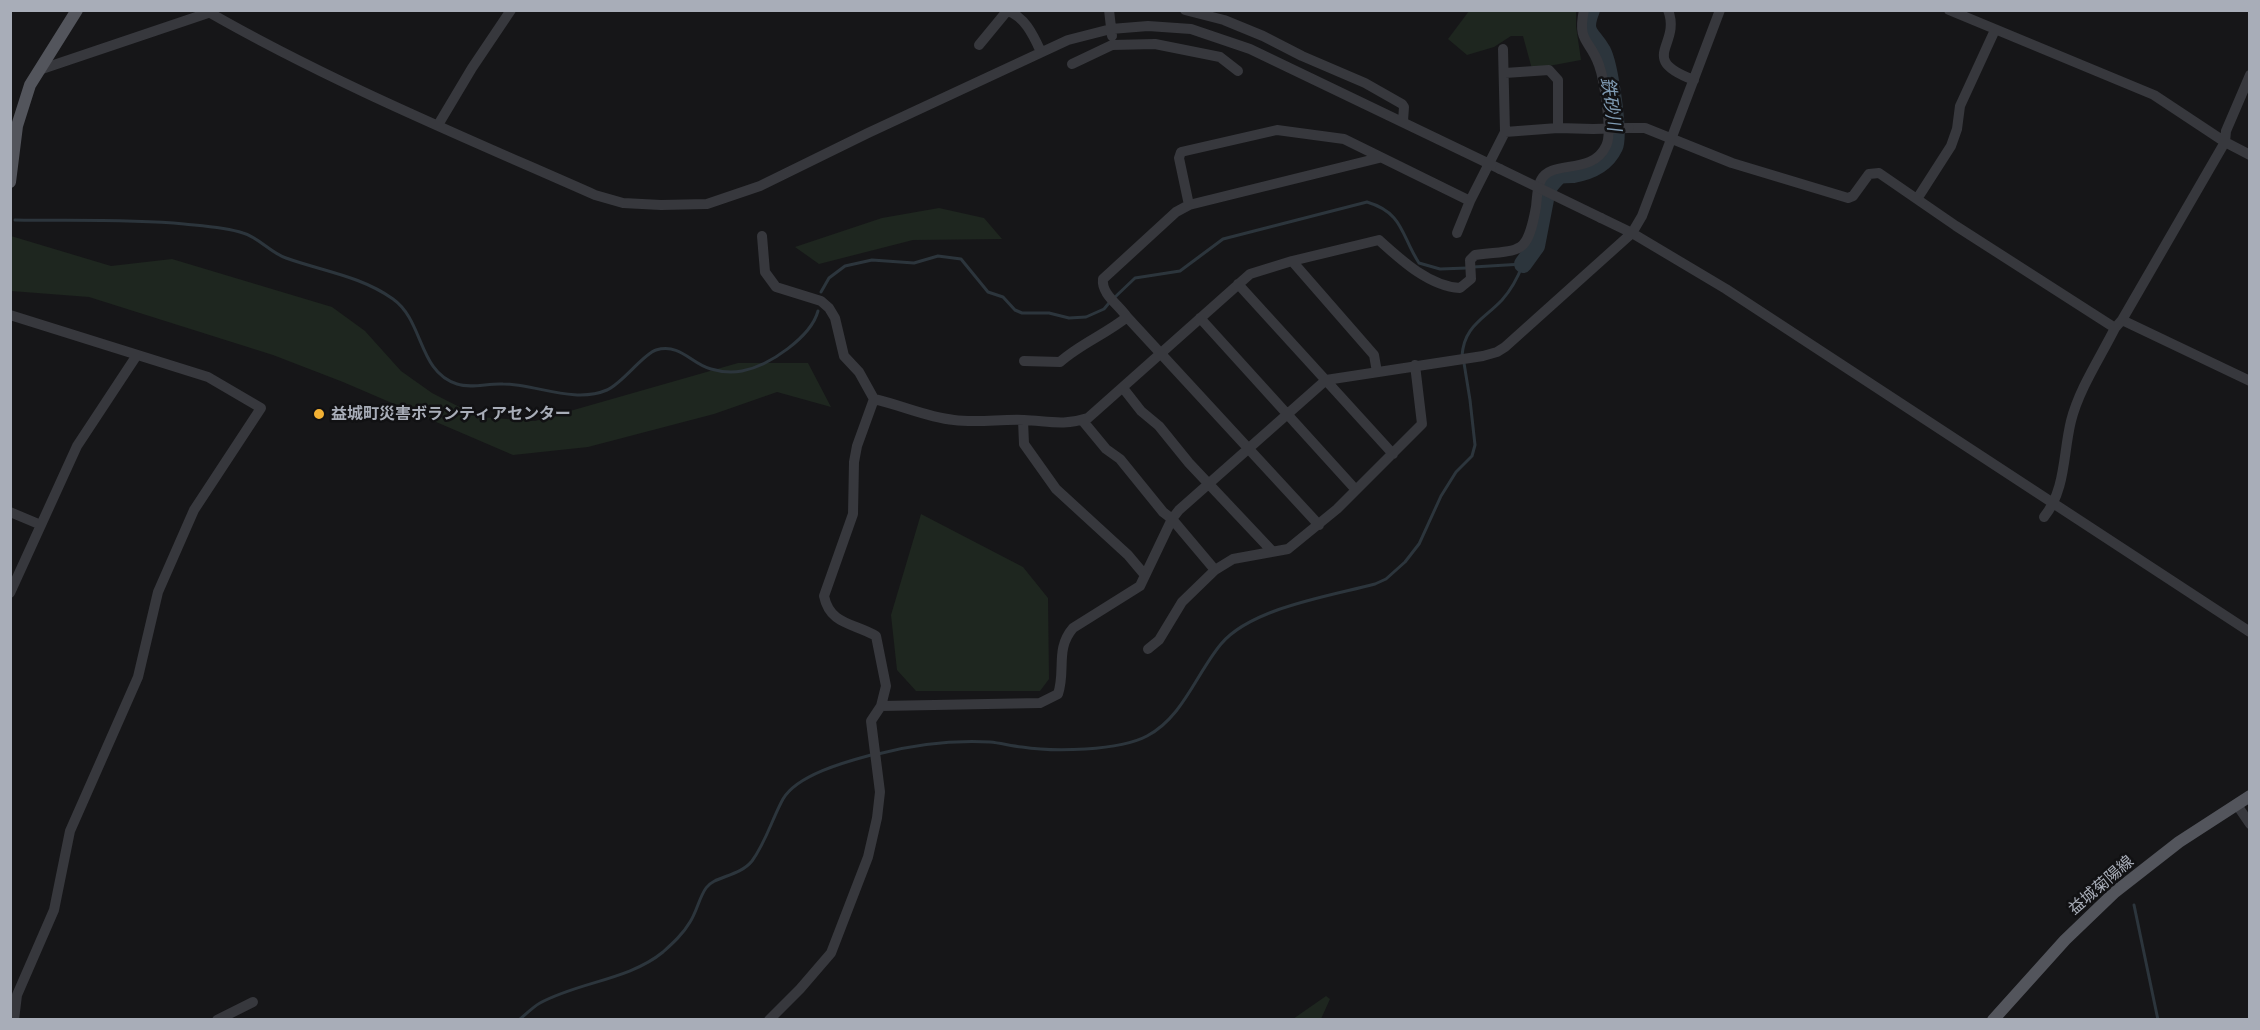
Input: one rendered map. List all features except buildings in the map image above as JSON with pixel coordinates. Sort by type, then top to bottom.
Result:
[{"type":"main road","points":[[10,182],[17,126],[30,85],[77,10]]},
{"type":"main road","name":"益城菊陽線","points":[[1997,1018],[2030,976],[2115,892],[2179,842],[2250,796]]},
{"type":"street","points":[[438,125],[472,68],[511,10]]},
{"type":"street","points":[[1109,10],[1112,45]]},
{"type":"street","points":[[1185,10],[1224,20],[1365,83],[1402,104],[1404,107],[1403,121]]},
{"type":"street","points":[[762,236],[765,272],[776,287],[821,301],[829,308],[835,318],[844,356],[859,372],[874,399],[910,411],[954,420],[1070,423],[1082,420],[1088,418],[1123,388],[1250,274],[1292,261],[1379,240],[1404,263],[1442,285],[1460,288],[1468,283],[1471,273],[1470,260],[1475,255],[1518,249],[1522,246],[1531,231],[1540,181],[1543,176],[1556,169],[1586,164],[1594,160],[1605,148],[1609,139],[1609,123],[1599,64],[1583,40],[1580,26],[1584,10]]},
{"type":"street","points":[[1668,10],[1672,27],[1662,52],[1666,64],[1673,72],[1694,80]]},
{"type":"street","points":[[881,706],[1040,704],[1058,694],[1062,682],[1062,646],[1066,636],[1073,628],[1140,586],[1172,519],[1179,510],[1326,380],[1483,356],[1505,347],[1632,233],[1642,216],[1720,10]]},
{"type":"street","points":[[1949,10],[2154,95],[2225,142],[2250,155]]},
{"type":"street","points":[[39,70],[210,11],[271,46],[438,125],[595,195],[623,202],[661,206],[707,204],[760,186],[1068,40],[1111,29],[1170,26],[1191,29],[1250,49],[1632,233],[1726,289],[2250,632]]},
{"type":"street","points":[[979,45],[1007,11],[1013,12],[1031,30],[1041,52]]},
{"type":"street","points":[[1917,199],[1951,146],[1957,129],[1960,106],[1995,30]]},
{"type":"street","points":[[1072,64],[1112,45],[1155,44],[1220,57],[1238,72]]},
{"type":"street","points":[[1457,233],[1470,201],[1505,132],[1503,49]]},
{"type":"street","points":[[1504,73],[1549,70],[1554,75],[1558,80],[1558,128]]},
{"type":"street","points":[[2044,517],[2054,505],[2066,458],[2071,421],[2078,402],[2115,328],[2122,320],[2225,142],[2226,131],[2250,75]]},
{"type":"street","points":[[1505,132],[1558,128],[1645,128],[1732,163],[1848,198],[1853,196],[1869,174],[1876,172],[2115,328]]},
{"type":"street","points":[[1189,205],[1179,158],[1184,150],[1277,130],[1344,138],[1379,158],[1470,201]]},
{"type":"street","points":[[1318,525],[1104,291],[1103,279],[1176,212],[1189,205],[1379,158]]},
{"type":"street","points":[[1292,261],[1374,355],[1377,372]]},
{"type":"street","points":[[1238,284],[1393,454]]},
{"type":"street","points":[[1024,361],[1060,362],[1073,350],[1107,332],[1125,314]]},
{"type":"street","points":[[10,315],[208,377],[261,408],[194,510],[158,592],[138,677],[70,831],[54,910],[17,995],[14,1020]]},
{"type":"street","points":[[1200,318],[1356,490]]},
{"type":"street","points":[[2122,320],[2250,381]]},
{"type":"street","points":[[10,593],[77,446],[137,355]]},
{"type":"street","points":[[1148,649],[1160,640],[1182,602],[1215,570],[1233,560],[1288,549],[1356,490],[1422,424],[1414,365]]},
{"type":"street","points":[[1123,388],[1141,411],[1159,426],[1209,484],[1272,551]]},
{"type":"street","points":[[769,1020],[831,953],[868,857],[877,818],[880,792],[871,721],[881,706],[886,686],[876,636],[836,619],[826,607],[824,596],[853,514],[854,462],[857,446],[874,399]]},
{"type":"street","points":[[1023,420],[1024,444],[1049,481],[1128,555],[1144,574]]},
{"type":"street","points":[[1082,420],[1106,449],[1120,459],[1215,570]]},
{"type":"street","points":[[10,512],[41,525]]},
{"type":"street","points":[[2237,805],[2250,824]]},
{"type":"street","points":[[217,1020],[253,1002]]},
{"type":"shaded area","points":[[1469,11],[1576,11],[1581,60],[1532,69],[1523,36],[1511,36],[1494,47],[1467,55],[1448,39]]},
{"type":"shaded area","points":[[939,208],[984,218],[1002,239],[913,240],[819,264],[795,247],[882,218]]},
{"type":"shaded area","points":[[11,236],[111,266],[172,259],[332,307],[365,331],[401,371],[432,393],[479,417],[535,421],[738,363],[808,363],[831,407],[777,392],[714,414],[588,447],[513,455],[343,382],[273,355],[89,297],[11,291]]},
{"type":"shaded area","points":[[921,514],[1023,567],[1048,598],[1049,679],[1040,691],[916,691],[897,670],[891,615]]},
{"type":"shaded area","points":[[1326,996],[1330,999],[1321,1019],[1293,1019]]},
{"type":"waterway","name":"鉄砂川","points":[[1523,264],[1536,246],[1547,189],[1560,175],[1580,173],[1597,166],[1607,158],[1614,147],[1615,115],[1605,58],[1587,29],[1591,10]]},
{"type":"waterway","points":[[1114,298],[1135,278],[1180,271],[1223,239],[1367,202],[1388,212],[1395,219],[1419,263],[1440,269],[1467,268]]},
{"type":"waterway","points":[[15,220],[163,222],[222,228],[249,235],[280,256],[355,279],[393,299],[411,320],[435,369],[444,378],[462,385],[503,384],[568,394],[594,394],[607,390],[620,381],[651,353],[665,349],[679,352],[711,369],[726,372],[742,371],[764,363],[788,349],[807,331],[818,311]]},
{"type":"waterway","points":[[821,292],[829,278],[845,266],[872,260],[914,263],[938,256],[961,259],[988,292],[1003,297],[1015,310],[1022,313],[1049,313],[1069,318],[1086,317],[1104,309],[1109,303]]},
{"type":"waterway","points":[[1462,356],[1466,337],[1505,296],[1523,264],[1473,267]]},
{"type":"waterway","points":[[878,754],[947,742],[990,742],[1035,749],[1068,750],[1120,745],[1135,741],[1147,736],[1170,718],[1221,644],[1251,621],[1292,605],[1375,584],[1386,579],[1405,562],[1419,544],[1441,496],[1456,472],[1472,456],[1475,445],[1464,363]]},
{"type":"waterway","points":[[519,1020],[537,1005],[555,996],[635,969],[663,952],[687,926],[706,888],[752,861],[783,799],[790,791],[810,776],[848,761],[871,755]]},
{"type":"waterway","points":[[2134,905],[2158,1020]]},
{"type":"place","name":"益城町災害ボランティアセンター","points":[[319,414]]}]
